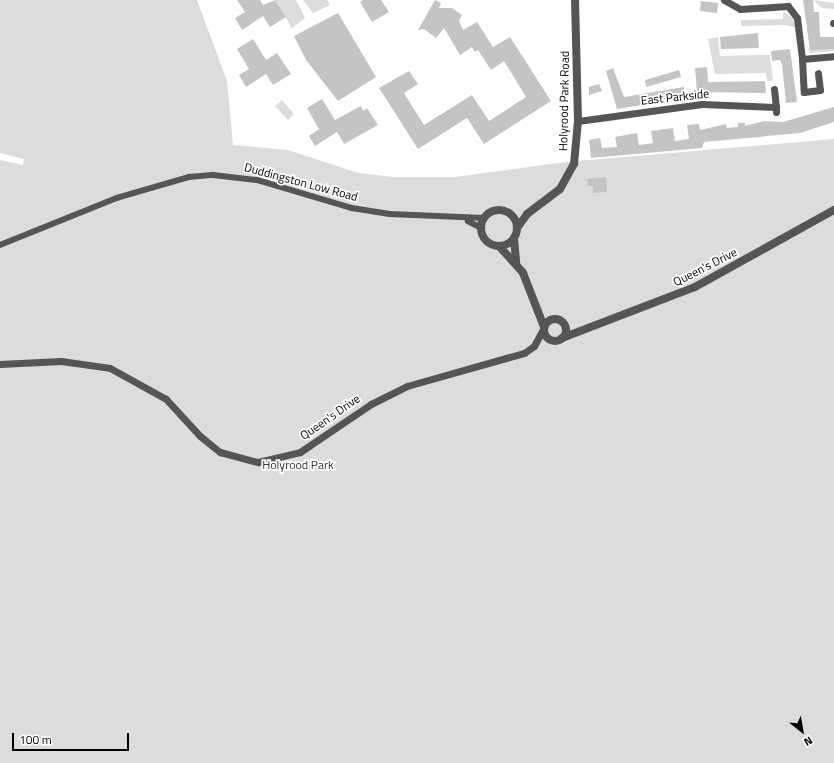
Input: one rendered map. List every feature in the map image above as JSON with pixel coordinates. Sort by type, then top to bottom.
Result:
[{"type":"street","name":"Holyrood Park Road","points":[[534,208],[556,193],[568,177],[575,158],[578,121],[575,0]]},
{"type":"street","points":[[724,0],[740,9],[788,6],[793,0]]},
{"type":"street","points":[[788,6],[798,18],[804,92],[820,90],[818,73]]},
{"type":"street","points":[[802,59],[834,56]]},
{"type":"street","name":"East Parkside","points":[[578,121],[702,104],[776,110],[774,89]]},
{"type":"street","name":"Duddingston Low Road","points":[[0,245],[117,198],[189,177],[213,175],[257,180],[352,208],[464,220]]},
{"type":"street","points":[[464,220],[484,218],[496,211],[506,212],[534,208]]},
{"type":"street","points":[[534,208],[517,228],[514,238],[517,263],[550,340],[562,338],[566,326]]},
{"type":"street","name":"Queen's Drive","points":[[562,338],[582,332],[695,287],[834,210]]},
{"type":"street","points":[[506,212],[514,218],[517,228]]},
{"type":"street","points":[[484,218],[482,228],[487,240],[499,246],[517,263]]},
{"type":"street","points":[[464,220],[482,228]]},
{"type":"street","points":[[499,246],[514,238]]},
{"type":"street","points":[[538,310],[551,319],[560,320],[566,326],[582,332]]},
{"type":"street","name":"Queen's Drive","points":[[0,364],[61,361],[110,368],[166,399],[200,436],[220,452],[244,461],[265,461],[300,452],[371,404],[407,386],[524,353],[534,346],[551,319]]},
{"type":"green space","name":"Holyrood Park","points":[[0,0],[197,0],[227,81],[233,145],[288,150],[358,173],[393,177],[455,177],[565,162],[834,139],[834,763],[0,763],[0,160],[23,165],[24,159],[0,153]]},
{"type":"green space","points":[[275,0],[296,0],[305,18],[292,28]]},
{"type":"green space","points":[[303,0],[327,0],[330,5],[313,13]]},
{"type":"green space","points":[[813,0],[834,3],[834,9],[822,8]]},
{"type":"green space","points":[[783,12],[792,17],[796,28],[786,25],[741,26],[741,20],[783,19]]},
{"type":"green space","points":[[718,37],[720,56],[770,55],[773,81],[767,81],[766,73],[715,74],[708,39]]},
{"type":"green space","points":[[806,44],[810,50],[834,48],[834,51],[810,53]]},
{"type":"green space","points":[[282,100],[294,114],[288,120],[275,106]]},
{"type":"building","points":[[237,0],[260,0],[263,5],[275,0],[286,17],[270,27],[263,16],[242,30],[235,18],[245,12]]},
{"type":"building","points":[[363,0],[381,0],[389,12],[372,22],[360,2]]},
{"type":"building","points":[[435,0],[441,3],[439,8],[452,8],[462,15],[459,21],[463,30],[477,22],[493,47],[510,37],[551,101],[484,144],[467,118],[418,149],[379,88],[409,71],[418,84],[404,93],[424,125],[472,95],[489,121],[526,97],[504,61],[491,70],[478,50],[475,52],[472,47],[460,55],[444,28],[436,38],[424,29],[418,30]]},
{"type":"building","points":[[803,0],[813,0],[814,12],[819,12],[820,37],[834,37],[834,49],[810,50]]},
{"type":"building","points":[[701,1],[718,3],[717,13],[700,11]]},
{"type":"building","points":[[338,13],[376,77],[338,101],[306,60],[294,36]]},
{"type":"building","points":[[758,33],[759,48],[721,49],[720,37]]},
{"type":"building","points":[[253,39],[266,60],[277,53],[291,74],[273,85],[266,74],[246,87],[239,75],[249,69],[237,49]]},
{"type":"building","points":[[790,49],[797,102],[786,103],[782,64],[780,60],[772,61],[771,51]]},
{"type":"building","points":[[707,67],[708,82],[765,81],[766,93],[697,92],[695,68]]},
{"type":"building","points":[[613,68],[624,97],[684,87],[685,98],[617,109],[606,71]]},
{"type":"building","points":[[679,70],[681,77],[646,87],[645,80]]},
{"type":"building","points":[[599,84],[602,91],[589,95],[589,87]]},
{"type":"building","points":[[322,99],[335,120],[361,106],[363,111],[367,108],[378,125],[344,144],[337,132],[315,146],[309,136],[319,129],[307,108]]},
{"type":"building","points":[[834,107],[834,122],[800,133],[704,142],[702,148],[591,158],[589,140],[600,138],[602,148],[617,147],[615,137],[637,133],[639,145],[653,143],[651,131],[673,128],[675,141],[689,139],[687,125],[699,124],[700,130],[726,124],[727,128],[738,127],[738,123],[745,123],[745,126],[764,121],[783,122]]},
{"type":"building","points":[[606,177],[607,192],[593,193],[593,186],[588,186],[587,179]]}]
